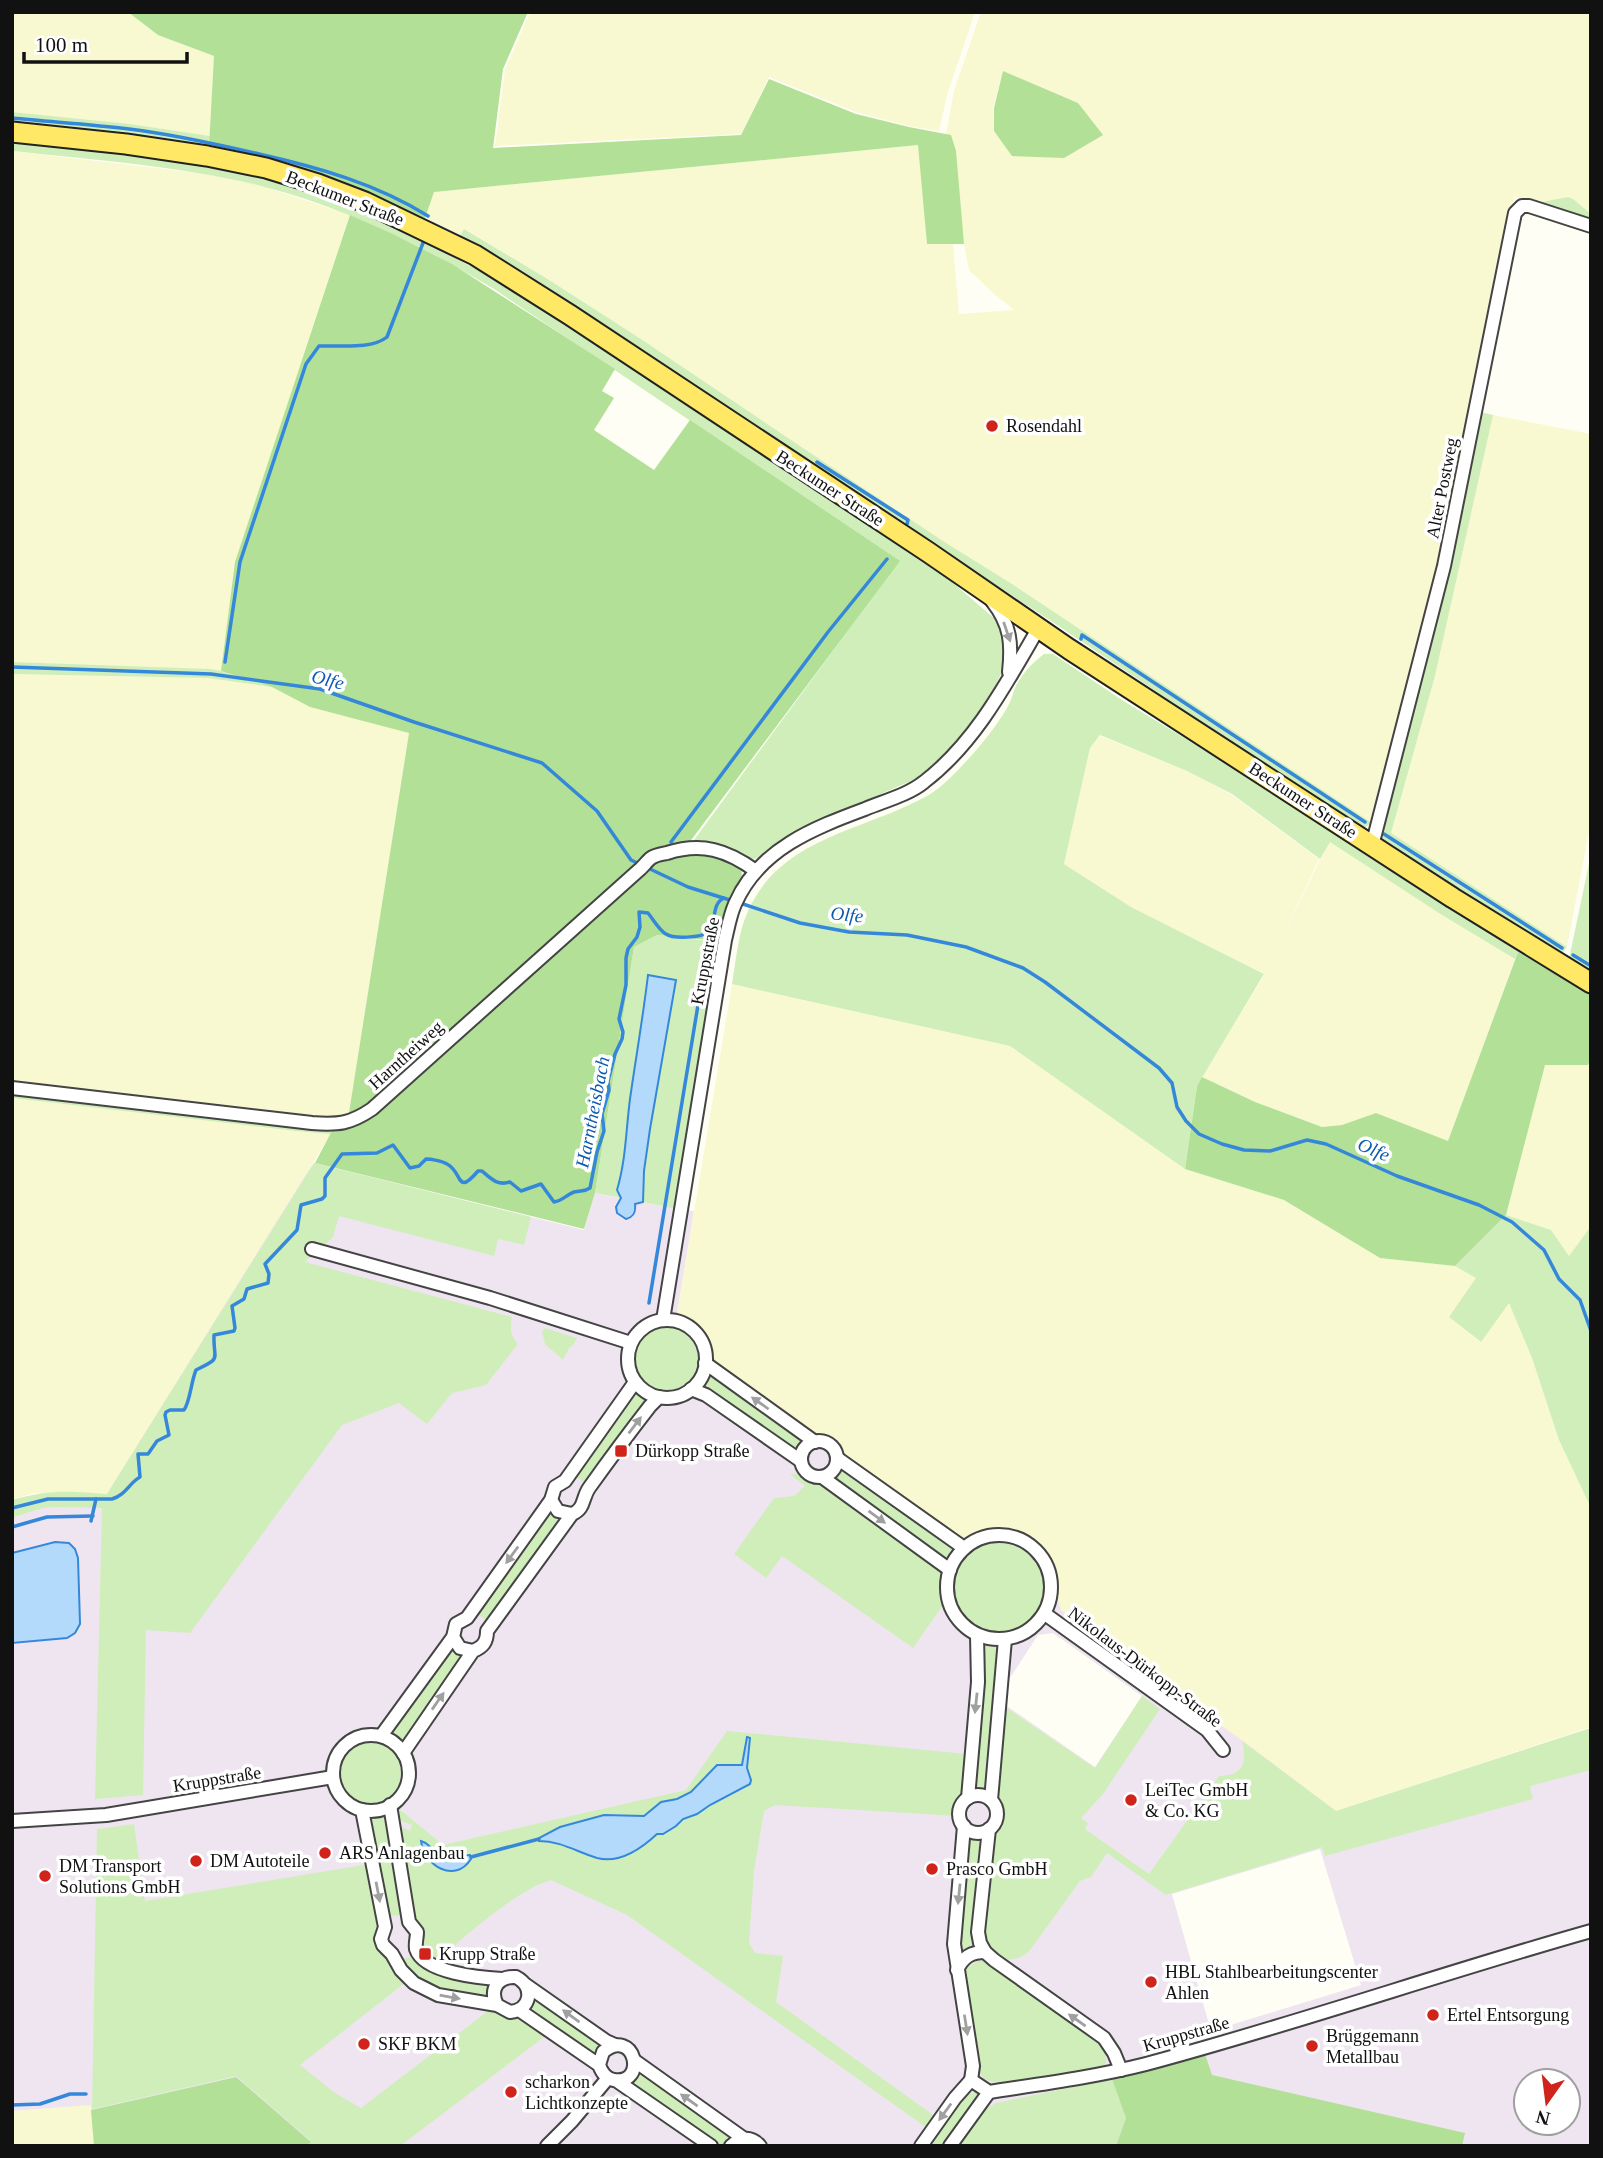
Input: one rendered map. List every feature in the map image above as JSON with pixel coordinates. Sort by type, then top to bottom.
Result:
[{"type":"main road","name":"Beckumer Straße","points":[[12,132],[126,144],[242,163],[318,184],[365,202],[475,255],[570,315],[1038,629],[1453,898],[1591,984]]},
{"type":"street","name":"Alter Postweg","points":[[1372,846],[1444,566],[1515,213],[1522,206],[1529,206],[1591,226]]},
{"type":"street","points":[[983,590],[997,607],[1010,638],[1012,646],[1008,680]]},
{"type":"street","name":"Kruppstraße","points":[[668,1320],[693,1128],[732,913],[741,891],[755,871],[783,847],[813,829],[921,785],[951,760],[1008,680],[1038,629]]},
{"type":"street","name":"Harntheiweg","points":[[12,1088],[312,1123],[352,1121],[372,1109],[651,857],[695,848],[721,850],[743,861],[755,871]]},
{"type":"street","points":[[312,1249],[490,1298],[631,1343]]},
{"type":"street","points":[[668,1320],[690,1327],[699,1337],[705,1350],[705,1363],[701,1378],[691,1389],[681,1395],[659,1397],[645,1391],[635,1382],[628,1363],[631,1343],[639,1331],[650,1323],[668,1320]]},
{"type":"street","points":[[705,1363],[815,1441],[827,1443],[837,1458],[964,1548],[950,1570],[947,1588],[950,1606],[962,1624],[977,1634],[1005,1639],[991,1800],[997,1815],[989,1829],[977,1832],[964,1826],[960,1808],[968,1798],[978,1682],[977,1634]]},
{"type":"street","points":[[381,1736],[453,1636],[456,1625],[467,1618],[551,1500],[555,1488],[565,1481],[635,1382]]},
{"type":"street","points":[[691,1389],[706,1395],[801,1461],[806,1472],[816,1477],[833,1471],[837,1458]]},
{"type":"street","points":[[403,1753],[473,1651],[485,1642],[487,1632],[572,1514],[583,1505],[585,1495],[659,1397]]},
{"type":"street","points":[[801,1461],[804,1449],[815,1441]]},
{"type":"street","points":[[822,1477],[950,1570]]},
{"type":"street","points":[[565,1481],[578,1484],[585,1495]]},
{"type":"street","points":[[551,1500],[558,1511],[572,1514]]},
{"type":"street","name":"Nikolaus-Dürkopp-Straße","points":[[964,1548],[981,1538],[1001,1535],[1020,1539],[1037,1550],[1048,1566],[1052,1586],[1045,1614],[1024,1634],[1005,1639]]},
{"type":"street","name":"Nikolaus-Dürkopp-Straße","points":[[1045,1614],[1207,1730],[1223,1750]]},
{"type":"street","points":[[467,1618],[480,1621],[487,1632]]},
{"type":"street","points":[[453,1636],[460,1648],[473,1651]]},
{"type":"street","points":[[366,1735],[381,1736],[393,1742],[403,1753],[407,1760],[408,1777],[399,1798],[390,1805],[376,1810],[362,1810],[351,1806],[342,1798],[333,1777],[334,1763],[340,1749],[352,1740],[366,1735]]},
{"type":"street","name":"Kruppstraße","points":[[12,1821],[106,1815],[333,1777]]},
{"type":"street","points":[[968,1798],[979,1795],[991,1800]]},
{"type":"street","points":[[390,1805],[409,1922],[416,1932],[415,1945],[423,1958],[437,1968],[502,1979],[516,1977],[606,2041],[629,2050],[635,2062],[743,2138]]},
{"type":"street","points":[[362,1810],[385,1927],[383,1945],[393,1954],[401,1970],[421,1988],[438,1995],[497,2005]]},
{"type":"street","points":[[921,2146],[971,2080],[973,2066],[954,1944],[964,1826]]},
{"type":"street","points":[[989,1829],[978,1932],[980,1943],[985,1951],[1006,1969],[1104,2038],[1121,2070]]},
{"type":"street","points":[[385,1927],[396,1920],[409,1922]]},
{"type":"street","name":"Kruppstraße","points":[[989,2092],[1121,2070],[1252,2034],[1490,1959],[1591,1931]]},
{"type":"street","points":[[393,1954],[405,1954],[415,1945]]},
{"type":"street","points":[[957,1970],[968,1955],[985,1951]]},
{"type":"street","points":[[502,1979],[493,1991],[500,2009],[510,2012],[519,2010],[528,2001],[526,1985]]},
{"type":"street","points":[[519,2010],[599,2065],[604,2075],[711,2146]]},
{"type":"street","points":[[599,2065],[603,2052],[615,2045]]},
{"type":"street","points":[[547,2146],[612,2079],[627,2078],[635,2062]]},
{"type":"street","points":[[950,2146],[989,2092],[971,2080]]},
{"type":"street","points":[[731,2146],[736,2140],[743,2138],[751,2139],[760,2146]]},
{"type":"shaded area","points":[[314,1163],[584,1230],[595,1193],[622,1198],[616,1210],[630,1218],[635,1212],[634,1204],[643,1202],[694,1211],[677,1314],[703,1334],[715,1359],[808,1431],[832,1441],[844,1457],[964,1537],[998,1529],[1015,1530],[1030,1537],[1055,1565],[1058,1599],[1336,1811],[1591,1728],[1591,2146],[306,2146],[310,2142],[236,2077],[91,2110],[90,2106],[12,2111],[12,1518],[42,1508],[64,1507]],"holes":[[[1053,1633],[1142,1696],[1095,1767],[1004,1704],[1006,1684],[1038,1635]],[[1320,1849],[1361,1985],[1211,2031],[1172,1894]]]},
{"type":"green space","points":[[12,12],[128,12],[158,35],[214,56],[210,136],[130,124],[12,112]]},
{"type":"green space","points":[[128,12],[528,12],[503,69],[493,148],[741,135],[769,79],[856,114],[951,135],[956,151],[964,244],[927,244],[918,145],[434,192],[425,218],[322,175],[268,159],[209,147],[214,56],[158,35]]},
{"type":"green space","points":[[530,12],[975,12],[947,95],[939,131],[856,112],[769,77],[741,134],[495,146],[505,70]]},
{"type":"green space","points":[[981,12],[1591,12],[1591,214],[1568,197],[1541,202],[1514,197],[1442,564],[1372,823],[546,278],[465,229],[460,236],[425,218],[433,192],[919,145],[927,244],[953,244],[959,314],[1014,310],[969,270],[951,135],[946,134],[954,91]],"holes":[[[1003,71],[1078,103],[1012,156],[994,130],[993,108]]]},
{"type":"green space","points":[[1003,71],[1078,103],[1103,135],[1064,158],[1012,156],[994,131],[994,108]]},
{"type":"green space","points":[[12,112],[130,124],[210,136],[209,147],[127,134],[12,122]]},
{"type":"green space","points":[[12,141],[123,152],[264,178],[352,207],[397,227],[498,281],[946,577],[995,619],[1005,638],[1007,656],[989,699],[947,755],[918,778],[811,824],[762,857],[746,858],[691,844],[899,561],[494,289],[381,229],[322,205],[261,186],[169,169],[12,151]]},
{"type":"green space","points":[[12,151],[206,174],[262,186],[350,215],[235,562],[221,671],[12,662]]},
{"type":"green space","points":[[1568,197],[1591,214],[1591,220],[1541,202]]},
{"type":"green space","points":[[350,215],[452,264],[615,369],[602,391],[614,398],[594,430],[654,470],[690,420],[900,561],[689,843],[741,865],[742,878],[725,911],[719,941],[657,935],[634,947],[595,1193],[584,1229],[315,1163],[334,1127],[348,1119],[409,733],[310,707],[272,687],[221,671],[235,562]]},
{"type":"green space","points":[[464,229],[641,339],[1372,823],[1365,827],[1357,826],[1048,619],[460,236]]},
{"type":"green space","points":[[1476,411],[1493,415],[1435,676],[1391,833],[1567,947],[1563,952],[1557,952],[1385,843],[1381,834]]},
{"type":"green space","points":[[1493,415],[1591,434],[1591,821],[1567,947],[1391,833],[1435,676]]},
{"type":"green space","points":[[1044,654],[1053,654],[1122,700],[1286,800],[1518,952],[1515,959],[1330,842],[1320,859],[1232,794],[1187,771],[1100,735],[1090,748],[1064,864],[1131,907],[1264,974],[1197,1086],[1185,1169],[1010,1046],[732,984],[745,919],[763,886],[781,867],[803,851],[903,808],[940,787],[986,739],[1008,706],[1021,677]]},
{"type":"green space","points":[[12,662],[210,669],[272,687],[208,678],[12,674]]},
{"type":"green space","points":[[12,674],[208,678],[272,687],[310,707],[409,732],[348,1119],[336,1120],[12,1085]]},
{"type":"green space","points":[[1100,736],[1187,771],[1232,795],[1319,859],[1276,951],[1329,841],[1515,959],[1448,1142],[1376,1113],[1342,1125],[1322,1127],[1255,1102],[1202,1077],[1265,974],[1131,907],[1064,864],[1090,748]]},
{"type":"green space","points":[[1591,854],[1591,973],[1569,959]]},
{"type":"green space","points":[[657,935],[719,942],[675,1209],[643,1202],[642,1196],[650,1129],[676,980],[648,975],[624,1156],[617,1189],[622,1198],[595,1193],[634,947]]},
{"type":"green space","points":[[1518,952],[1591,995],[1591,1058],[1588,1065],[1545,1065],[1506,1215],[1455,1266],[1380,1258],[1284,1200],[1185,1169],[1197,1086],[1202,1077],[1255,1102],[1322,1127],[1342,1125],[1376,1113],[1448,1141]]},
{"type":"green space","points":[[732,984],[1010,1046],[1185,1169],[1284,1200],[1380,1258],[1455,1266],[1477,1278],[1449,1317],[1480,1342],[1509,1302],[1532,1358],[1559,1440],[1591,1508],[1591,1727],[1336,1811],[1061,1610],[1055,1565],[1030,1537],[1015,1530],[998,1529],[964,1537],[953,1535],[844,1457],[832,1441],[808,1431],[722,1370],[703,1334],[677,1314]]},
{"type":"green space","points":[[1591,1058],[1591,1226],[1569,1256],[1551,1230],[1506,1215],[1545,1064],[1588,1065]]},
{"type":"green space","points":[[12,1091],[334,1127],[331,1134],[296,1131],[12,1098]]},
{"type":"green space","points":[[12,1098],[331,1134],[107,1494],[34,1493],[12,1500]]},
{"type":"green space","points":[[314,1163],[531,1217],[524,1245],[498,1239],[494,1256],[339,1216],[333,1237],[305,1262],[512,1317],[511,1331],[518,1344],[486,1385],[452,1393],[427,1424],[399,1403],[342,1425],[190,1633],[146,1630],[143,1795],[95,1799],[102,1508],[43,1508],[12,1518],[12,1500],[60,1492],[107,1494]]},
{"type":"green space","points":[[1506,1215],[1551,1230],[1569,1256],[1591,1226],[1591,1508],[1559,1440],[1532,1358],[1509,1303],[1481,1342],[1449,1317],[1476,1278],[1455,1266]]},
{"type":"green space","points":[[666,1327],[684,1333],[692,1341],[698,1359],[692,1377],[684,1385],[666,1391],[648,1385],[640,1377],[634,1359],[640,1341],[648,1333]]},
{"type":"green space","points":[[545,1328],[577,1338],[563,1360],[545,1344],[542,1331]]},
{"type":"green space","points":[[707,1372],[804,1441],[795,1453],[701,1386]]},
{"type":"green space","points":[[635,1390],[649,1399],[587,1484],[575,1476]]},
{"type":"green space","points":[[839,1466],[957,1550],[949,1562],[831,1479]]},
{"type":"green space","points":[[790,1474],[802,1474],[819,1481],[939,1568],[942,1573],[943,1605],[913,1648],[782,1556],[766,1578],[734,1554],[774,1498],[794,1496],[805,1486]]},
{"type":"green space","points":[[549,1511],[562,1519],[489,1622],[476,1613]]},
{"type":"green space","points":[[999,1543],[1016,1546],[1031,1556],[1041,1571],[1044,1588],[1041,1605],[1031,1620],[1016,1630],[999,1633],[982,1630],[967,1620],[957,1605],[954,1588],[957,1571],[967,1556],[982,1546]]},
{"type":"green space","points":[[986,1646],[1002,1647],[987,1794],[972,1793]]},
{"type":"green space","points":[[452,1648],[464,1656],[402,1745],[388,1735]]},
{"type":"green space","points":[[1142,1696],[1160,1709],[1103,1794],[1081,1818],[1088,1823],[1085,1829],[1149,1874],[1219,1776],[1234,1773],[1242,1766],[1242,1741],[1336,1811],[1591,1728],[1591,1770],[1530,1786],[1533,1799],[1325,1856],[1322,1847],[1166,1895],[1107,1853],[1091,1877],[1080,1881],[1030,1950],[1015,1959],[1000,1958],[986,1941],[983,1914],[992,1832],[999,1818],[995,1802],[1004,1706],[1095,1768]]},
{"type":"green space","points":[[727,1731],[967,1754],[965,1798],[957,1809],[957,1816],[775,1805],[764,1811],[754,1871],[749,1943],[755,1953],[783,1956],[776,2002],[936,2117],[927,2128],[627,1915],[551,1880],[537,1885],[507,1904],[436,1961],[422,1951],[395,1827],[400,1826],[410,1831],[412,1825],[394,1818],[398,1808],[443,1845],[686,1790]],"holes":[[[747,1738],[750,1738],[747,1768],[751,1780],[742,1790],[683,1819],[676,1826],[657,1834],[646,1845],[615,1859],[600,1859],[562,1843],[539,1840],[617,1814],[644,1816],[670,1799],[677,1799],[691,1792],[702,1780],[742,1765]]]},
{"type":"green space","points":[[370,1742],[392,1751],[401,1773],[392,1795],[370,1804],[348,1795],[339,1773],[348,1751]]},
{"type":"green space","points":[[385,1813],[403,1915],[388,1916],[368,1816]]},
{"type":"green space","points":[[134,1824],[145,1901],[370,1864],[381,1924],[377,1936],[406,1982],[300,2065],[335,2093],[361,2108],[492,2008],[521,2015],[548,2034],[400,2146],[306,2146],[311,2141],[236,2076],[92,2109],[97,1829]]},
{"type":"green space","points":[[968,1836],[983,1838],[972,1948],[959,1954]]},
{"type":"green space","points":[[413,1954],[490,1984],[487,1999],[437,1990],[414,1978],[399,1960]]},
{"type":"green space","points":[[977,1961],[986,1961],[1101,2044],[1106,2055],[1105,2067],[1000,2083],[988,2081],[983,2077],[977,2068],[962,1978],[966,1968]]},
{"type":"green space","points":[[534,1995],[603,2044],[594,2056],[528,2009]]},
{"type":"green space","points":[[1205,2054],[1212,2075],[1465,2133],[1462,2146],[1116,2146],[1126,2118],[1112,2079]]},
{"type":"green space","points":[[638,2070],[732,2137],[725,2146],[720,2146],[629,2082]]},
{"type":"green space","points":[[236,2077],[311,2142],[306,2146],[94,2146],[91,2110]]},
{"type":"green space","points":[[1112,2079],[1126,2118],[1116,2146],[957,2145],[981,2112],[996,2103]]},
{"type":"green space","points":[[977,2092],[979,2096],[946,2146],[927,2146],[955,2106],[969,2094]]},
{"type":"green space","points":[[91,2105],[94,2146],[12,2146],[12,2111]]},
{"type":"water","points":[[648,975],[676,980],[650,1129],[643,1202],[635,1204],[634,1214],[626,1219],[617,1213],[616,1207],[621,1198],[617,1190]]},
{"type":"water","points":[[55,1542],[69,1543],[78,1558],[80,1624],[75,1633],[67,1638],[12,1643],[12,1553]]},
{"type":"water","points":[[747,1737],[750,1738],[747,1768],[750,1784],[683,1819],[663,1834],[657,1834],[630,1854],[614,1859],[597,1858],[562,1845],[539,1841],[539,1838],[560,1827],[604,1815],[644,1816],[661,1802],[677,1799],[691,1792],[717,1765],[742,1765]]},
{"type":"water","points":[[421,1841],[443,1855],[470,1855],[471,1859],[457,1870],[441,1869],[428,1858]]},
{"type":"waterway","points":[[12,118],[145,131],[281,159],[367,186],[428,216]]},
{"type":"waterway","points":[[225,662],[240,562],[306,364],[319,346],[372,344],[387,337],[423,243]]},
{"type":"waterway","points":[[817,462],[908,520],[907,524]]},
{"type":"waterway","points":[[671,842],[828,632],[887,559]]},
{"type":"waterway","points":[[1081,639],[1082,635],[1365,822]]},
{"type":"waterway","name":"Olfe","points":[[12,667],[211,674],[320,689],[542,763],[597,811],[631,860],[688,887],[733,901]]},
{"type":"waterway","points":[[1384,834],[1562,948]]},
{"type":"waterway","name":"Harntheisbach","points":[[12,1508],[48,1499],[112,1499],[121,1495],[140,1477],[138,1454],[148,1454],[157,1441],[169,1435],[166,1412],[184,1410],[196,1370],[210,1363],[215,1357],[214,1335],[234,1331],[232,1306],[244,1299],[247,1289],[268,1283],[269,1274],[265,1264],[297,1230],[301,1205],[325,1196],[325,1178],[342,1154],[377,1153],[393,1145],[410,1168],[431,1159],[447,1164],[463,1182],[482,1171],[495,1181],[510,1182],[521,1191],[541,1184],[554,1202],[590,1188],[604,1131],[602,1114],[609,1090],[608,1081],[622,1039],[619,1019],[626,985],[626,958],[640,927],[639,912],[648,913],[666,934],[694,937],[708,932],[713,923],[715,909],[724,898]]},
{"type":"waterway","name":"Olfe","points":[[740,903],[800,923],[849,932],[907,935],[966,947],[1023,968],[1159,1068],[1172,1083],[1177,1107],[1199,1134],[1244,1150],[1270,1151],[1307,1140],[1326,1144],[1397,1176],[1479,1205],[1512,1222],[1544,1250],[1559,1279],[1580,1300],[1591,1331]]},
{"type":"waterway","points":[[649,1303],[710,932]]},
{"type":"waterway","points":[[1573,955],[1591,966]]},
{"type":"waterway","points":[[91,1521],[96,1499]]},
{"type":"waterway","points":[[12,1527],[47,1517],[93,1516]]},
{"type":"waterway","points":[[471,1857],[539,1839]]},
{"type":"waterway","points":[[12,2105],[40,2104],[70,2094],[86,2094]]},
{"type":"place","name":"Rosendahl","points":[[992,426]]},
{"type":"place","name":"Dürkopp Straße","points":[[621,1451]]},
{"type":"place","name":"LeiTec GmbH & Co. KG","points":[[1131,1800]]},
{"type":"place","name":"ARS Anlagenbau","points":[[325,1853]]},
{"type":"place","name":"DM Autoteile","points":[[196,1861]]},
{"type":"place","name":"Prasco GmbH","points":[[932,1869]]},
{"type":"place","name":"DM Transport Solutions GmbH","points":[[45,1876]]},
{"type":"place","name":"Krupp Straße","points":[[425,1954]]},
{"type":"place","name":"HBL Stahlbearbeitungscenter Ahlen","points":[[1151,1982]]},
{"type":"place","name":"Ertel Entsorgung","points":[[1433,2015]]},
{"type":"place","name":"SKF BKM","points":[[364,2044]]},
{"type":"place","name":"Brüggemann Metallbau","points":[[1312,2046]]},
{"type":"place","name":"scharkon Lichtkonzepte","points":[[511,2092]]}]
